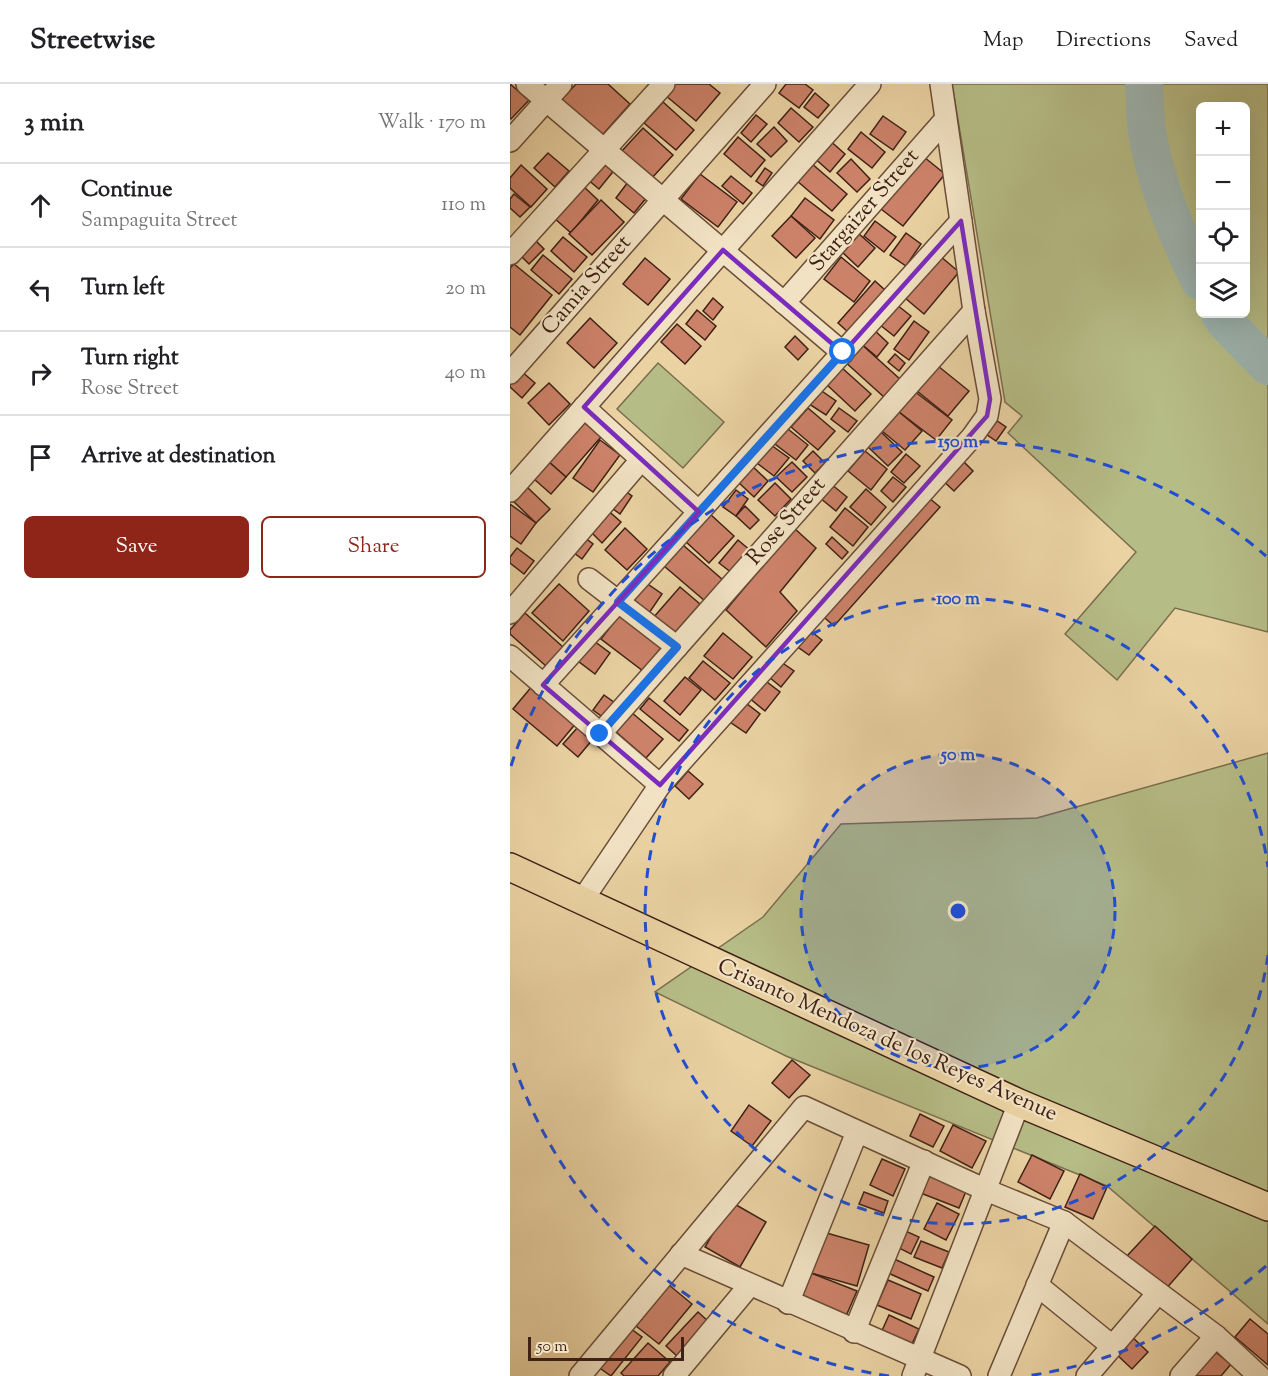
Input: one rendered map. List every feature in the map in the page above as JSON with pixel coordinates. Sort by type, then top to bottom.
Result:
[{"type":"main road","name":"Crisanto Mendoza de los Reyes Avenue","points":[[510,867],[581,902],[1019,1103],[1268,1207]]},
{"type":"street","points":[[527,84],[843,352]]},
{"type":"street","points":[[510,141],[561,84]]},
{"type":"street","points":[[510,254],[664,84]]},
{"type":"street","name":"Camia Street","points":[[510,373],[765,84]]},
{"type":"street","points":[[510,491],[870,84]]},
{"type":"street","points":[[581,902],[660,785],[983,423],[990,399],[974,311],[941,84]]},
{"type":"street","name":"Stargaizer Street","points":[[784,303],[945,120]]},
{"type":"street","points":[[543,685],[961,221]]},
{"type":"street","name":"Rose Street","points":[[600,734],[974,311]]},
{"type":"street","points":[[584,407],[699,512]]},
{"type":"street","points":[[510,613],[641,460]]},
{"type":"street","points":[[589,579],[677,647]]},
{"type":"street","points":[[510,656],[660,785]]},
{"type":"street","points":[[917,1368],[1019,1103]]},
{"type":"street","points":[[580,1376],[804,1107],[986,1190],[1064,1222],[1216,1336],[1259,1376]]},
{"type":"street","points":[[788,1303],[857,1132]]},
{"type":"street","points":[[854,1332],[924,1161]]},
{"type":"street","points":[[999,1376],[1064,1222]]},
{"type":"street","points":[[681,1254],[854,1332],[917,1368],[960,1376]]},
{"type":"street","points":[[1037,1285],[1112,1346]]},
{"type":"street","points":[[674,1376],[749,1286]]},
{"type":"street","points":[[1087,1376],[1158,1293]]},
{"type":"street","points":[[1181,1376],[1216,1336]]},
{"type":"highlighted area","points":[[961,221],[990,399],[987,416],[660,785],[543,685],[699,512],[584,407],[723,250],[843,353]]},
{"type":"green space","points":[[952,84],[1268,84],[1268,632],[1175,608],[1117,680],[1065,634],[1136,552],[1008,433],[1022,416],[1005,402]]},
{"type":"green space","points":[[658,363],[724,422],[683,468],[617,409]]},
{"type":"green space","points":[[1268,753],[1268,1324],[1107,1186],[786,1056],[655,992],[763,917],[841,824],[1037,818]]},
{"type":"building","points":[[510,84],[529,100],[511,119],[510,118]]},
{"type":"building","points":[[576,84],[608,84],[630,104],[598,140],[558,103]]},
{"type":"building","points":[[674,84],[709,84],[720,93],[696,121],[665,95]]},
{"type":"building","points":[[786,84],[805,84],[813,90],[799,108],[779,93]]},
{"type":"building","points":[[815,93],[829,105],[818,118],[804,107]]},
{"type":"building","points":[[663,102],[694,130],[676,150],[644,123]]},
{"type":"building","points":[[791,108],[813,127],[799,142],[778,123]]},
{"type":"building","points":[[756,115],[767,124],[751,142],[741,133]]},
{"type":"building","points":[[883,116],[906,132],[893,150],[870,134]]},
{"type":"building","points":[[774,127],[787,141],[771,157],[757,144]]},
{"type":"building","points":[[643,128],[673,155],[651,179],[621,152]]},
{"type":"building","points":[[861,132],[885,152],[872,168],[848,149]]},
{"type":"building","points":[[738,137],[765,160],[751,177],[724,154]]},
{"type":"building","points":[[827,138],[845,154],[830,172],[811,155]]},
{"type":"building","points":[[548,153],[569,171],[555,187],[534,168]]},
{"type":"building","points":[[924,157],[945,174],[903,226],[881,209]]},
{"type":"building","points":[[605,158],[616,168],[599,189],[587,179]]},
{"type":"building","points":[[851,159],[870,179],[857,192],[837,173]]},
{"type":"building","points":[[811,163],[847,194],[832,211],[796,180]]},
{"type":"building","points":[[521,165],[547,189],[531,207],[510,188],[510,178]]},
{"type":"building","points":[[765,168],[772,173],[763,186],[756,181]]},
{"type":"building","points":[[700,174],[737,202],[718,227],[681,199]]},
{"type":"building","points":[[731,176],[752,193],[743,204],[722,186]]},
{"type":"building","points":[[628,182],[647,197],[634,213],[616,198]]},
{"type":"building","points":[[582,185],[598,200],[571,233],[554,218]]},
{"type":"building","points":[[514,194],[530,207],[520,217],[510,208],[510,199]]},
{"type":"building","points":[[805,198],[834,220],[820,239],[791,216]]},
{"type":"building","points":[[601,200],[624,222],[592,255],[569,234]]},
{"type":"building","points":[[791,216],[815,238],[796,258],[772,236]]},
{"type":"building","points":[[875,221],[896,237],[884,252],[864,236]]},
{"type":"building","points":[[858,233],[875,248],[858,267],[841,251]]},
{"type":"building","points":[[906,233],[921,244],[906,266],[890,255]]},
{"type":"building","points":[[563,237],[587,257],[574,272],[551,251]]},
{"type":"building","points":[[534,239],[544,249],[529,264],[519,254]]},
{"type":"building","points":[[543,255],[572,279],[559,294],[531,270]]},
{"type":"building","points":[[940,256],[959,272],[924,314],[905,298]]},
{"type":"building","points":[[841,257],[870,281],[854,302],[824,279]]},
{"type":"building","points":[[645,258],[670,279],[648,305],[623,284]]},
{"type":"building","points":[[514,264],[552,295],[520,335],[510,327],[510,268]]},
{"type":"building","points":[[875,281],[885,290],[848,332],[838,323]]},
{"type":"building","points":[[713,298],[723,307],[713,320],[703,311]]},
{"type":"building","points":[[892,301],[911,316],[894,336],[875,321]]},
{"type":"building","points":[[697,310],[716,326],[705,340],[686,324]]},
{"type":"building","points":[[590,318],[617,343],[594,368],[567,343]]},
{"type":"building","points":[[914,321],[929,332],[909,360],[894,349]]},
{"type":"building","points":[[677,324],[701,346],[685,364],[661,342]]},
{"type":"building","points":[[872,328],[888,343],[877,357],[859,342]]},
{"type":"building","points":[[795,336],[808,349],[798,360],[785,347]]},
{"type":"building","points":[[859,342],[901,380],[885,398],[843,360]]},
{"type":"building","points":[[895,354],[905,363],[899,371],[888,362]]},
{"type":"building","points":[[938,366],[969,391],[948,416],[917,391]]},
{"type":"building","points":[[841,367],[871,394],[855,411],[825,383]]},
{"type":"building","points":[[521,371],[535,383],[522,398],[510,387],[510,383]]},
{"type":"building","points":[[549,383],[570,404],[549,425],[528,403]]},
{"type":"building","points":[[816,387],[836,401],[826,415],[806,402]]},
{"type":"building","points":[[914,391],[952,420],[936,440],[899,412]]},
{"type":"building","points":[[808,408],[835,431],[818,450],[791,427]]},
{"type":"building","points":[[839,408],[857,421],[848,432],[831,419]]},
{"type":"building","points":[[899,412],[922,431],[905,450],[882,431]]},
{"type":"building","points":[[990,416],[1006,427],[996,441],[980,430]]},
{"type":"building","points":[[584,422],[601,437],[566,477],[549,462]]},
{"type":"building","points":[[783,425],[808,445],[796,460],[771,441]]},
{"type":"building","points":[[881,432],[902,452],[888,466],[867,446]]},
{"type":"building","points":[[600,440],[620,455],[593,492],[573,478]]},
{"type":"building","points":[[771,445],[789,458],[774,476],[757,463]]},
{"type":"building","points":[[813,451],[825,463],[815,473],[803,461]]},
{"type":"building","points":[[865,451],[887,469],[871,490],[848,471]]},
{"type":"building","points":[[906,454],[920,466],[904,483],[891,472]]},
{"type":"building","points":[[959,457],[973,471],[954,491],[939,477]]},
{"type":"building","points":[[549,462],[566,477],[551,494],[534,479]]},
{"type":"building","points":[[792,462],[807,477],[792,492],[776,477]]},
{"type":"building","points":[[751,465],[768,481],[754,497],[737,481]]},
{"type":"building","points":[[893,477],[906,487],[893,502],[881,491]]},
{"type":"building","points":[[775,483],[791,499],[775,516],[758,500]]},
{"type":"building","points":[[831,484],[847,497],[836,511],[820,498]]},
{"type":"building","points":[[527,487],[550,509],[536,523],[513,501]]},
{"type":"building","points":[[621,488],[632,496],[620,514],[609,506]]},
{"type":"building","points":[[866,489],[886,507],[871,525],[850,507]]},
{"type":"building","points":[[736,490],[748,499],[736,516],[723,507]]},
{"type":"building","points":[[923,493],[940,507],[834,626],[818,612]]},
{"type":"building","points":[[510,504],[536,523],[521,544],[510,536]]},
{"type":"building","points":[[745,506],[759,520],[750,529],[736,516]]},
{"type":"building","points":[[604,507],[621,522],[602,543],[586,527]]},
{"type":"building","points":[[845,508],[868,527],[853,546],[830,527]]},
{"type":"building","points":[[710,514],[734,536],[709,563],[685,541]]},
{"type":"building","points":[[625,528],[647,549],[627,570],[605,550]]},
{"type":"building","points":[[794,528],[816,548],[780,592],[797,611],[766,647],[726,610]]},
{"type":"building","points":[[580,534],[593,544],[582,559],[569,549]]},
{"type":"building","points":[[832,537],[848,552],[842,559],[826,544]]},
{"type":"building","points":[[738,540],[751,551],[732,573],[719,563]]},
{"type":"building","points":[[683,545],[723,580],[705,601],[664,566]]},
{"type":"building","points":[[517,548],[534,561],[524,574],[510,563],[510,557]]},
{"type":"building","points":[[642,580],[662,594],[647,616],[627,603]]},
{"type":"building","points":[[559,584],[589,611],[563,641],[532,613]]},
{"type":"building","points":[[680,587],[700,604],[672,636],[653,618]]},
{"type":"building","points":[[525,613],[563,647],[546,666],[510,634],[510,630]]},
{"type":"building","points":[[621,613],[663,645],[643,671],[601,639]]},
{"type":"building","points":[[808,629],[822,640],[809,655],[795,645]]},
{"type":"building","points":[[723,633],[752,657],[733,679],[704,656]]},
{"type":"building","points":[[594,641],[610,653],[595,674],[578,661]]},
{"type":"building","points":[[703,661],[730,683],[715,700],[689,678]]},
{"type":"building","points":[[781,662],[794,671],[781,687],[769,677]]},
{"type":"building","points":[[685,677],[701,690],[680,715],[664,701]]},
{"type":"building","points":[[763,679],[780,692],[765,711],[748,697]]},
{"type":"building","points":[[533,685],[577,722],[557,746],[513,709]]},
{"type":"building","points":[[604,695],[615,703],[604,718],[593,710]]},
{"type":"building","points":[[649,698],[688,730],[679,741],[640,709]]},
{"type":"building","points":[[742,700],[760,714],[746,733],[727,720]]},
{"type":"building","points":[[631,712],[663,739],[646,758],[615,731]]},
{"type":"building","points":[[578,727],[593,739],[578,757],[563,744]]},
{"type":"building","points":[[688,771],[703,784],[689,799],[675,786]]},
{"type":"building","points":[[792,1060],[810,1075],[789,1098],[772,1083]]},
{"type":"building","points":[[749,1105],[771,1121],[752,1146],[731,1131]]},
{"type":"building","points":[[920,1114],[944,1126],[933,1147],[910,1136]]},
{"type":"building","points":[[953,1125],[986,1141],[972,1168],[940,1151]]},
{"type":"building","points":[[1032,1155],[1064,1171],[1050,1199],[1018,1182]]},
{"type":"building","points":[[882,1159],[905,1169],[893,1196],[870,1185]]},
{"type":"building","points":[[921,1170],[967,1189],[959,1208],[913,1190]]},
{"type":"building","points":[[1080,1174],[1107,1187],[1093,1219],[1065,1207]]},
{"type":"building","points":[[864,1192],[888,1201],[884,1213],[859,1204]]},
{"type":"building","points":[[731,1202],[766,1222],[740,1267],[705,1247]]},
{"type":"building","points":[[937,1203],[959,1214],[946,1240],[924,1229]]},
{"type":"building","points":[[1155,1226],[1192,1259],[1165,1290],[1127,1256]]},
{"type":"building","points":[[901,1229],[919,1237],[911,1254],[893,1245]]},
{"type":"building","points":[[823,1232],[869,1245],[857,1286],[811,1273]]},
{"type":"building","points":[[921,1241],[949,1252],[942,1268],[914,1257]]},
{"type":"building","points":[[892,1258],[934,1277],[928,1291],[886,1272]]},
{"type":"building","points":[[811,1273],[857,1291],[846,1316],[801,1298]]},
{"type":"building","points":[[888,1280],[921,1294],[911,1319],[877,1305]]},
{"type":"building","points":[[669,1285],[692,1304],[659,1344],[636,1326]]},
{"type":"building","points":[[698,1312],[709,1322],[677,1356],[666,1346]]},
{"type":"building","points":[[889,1315],[919,1329],[910,1348],[880,1335]]},
{"type":"building","points":[[1250,1319],[1268,1334],[1268,1365],[1235,1337]]},
{"type":"building","points":[[627,1326],[642,1337],[611,1376],[597,1366]]},
{"type":"building","points":[[1130,1335],[1148,1352],[1132,1369],[1114,1352]]},
{"type":"building","points":[[648,1343],[670,1362],[658,1376],[624,1376],[621,1373]]},
{"type":"building","points":[[1210,1348],[1231,1364],[1221,1376],[1198,1376],[1192,1371]]},
{"type":"waterway","points":[[1144,84],[1147,131],[1155,169],[1175,227],[1196,273]]},
{"type":"waterway","points":[[1223,318],[1268,366]]},
{"type":"route","points":[[600,734],[677,647],[618,602],[843,352]]}]
